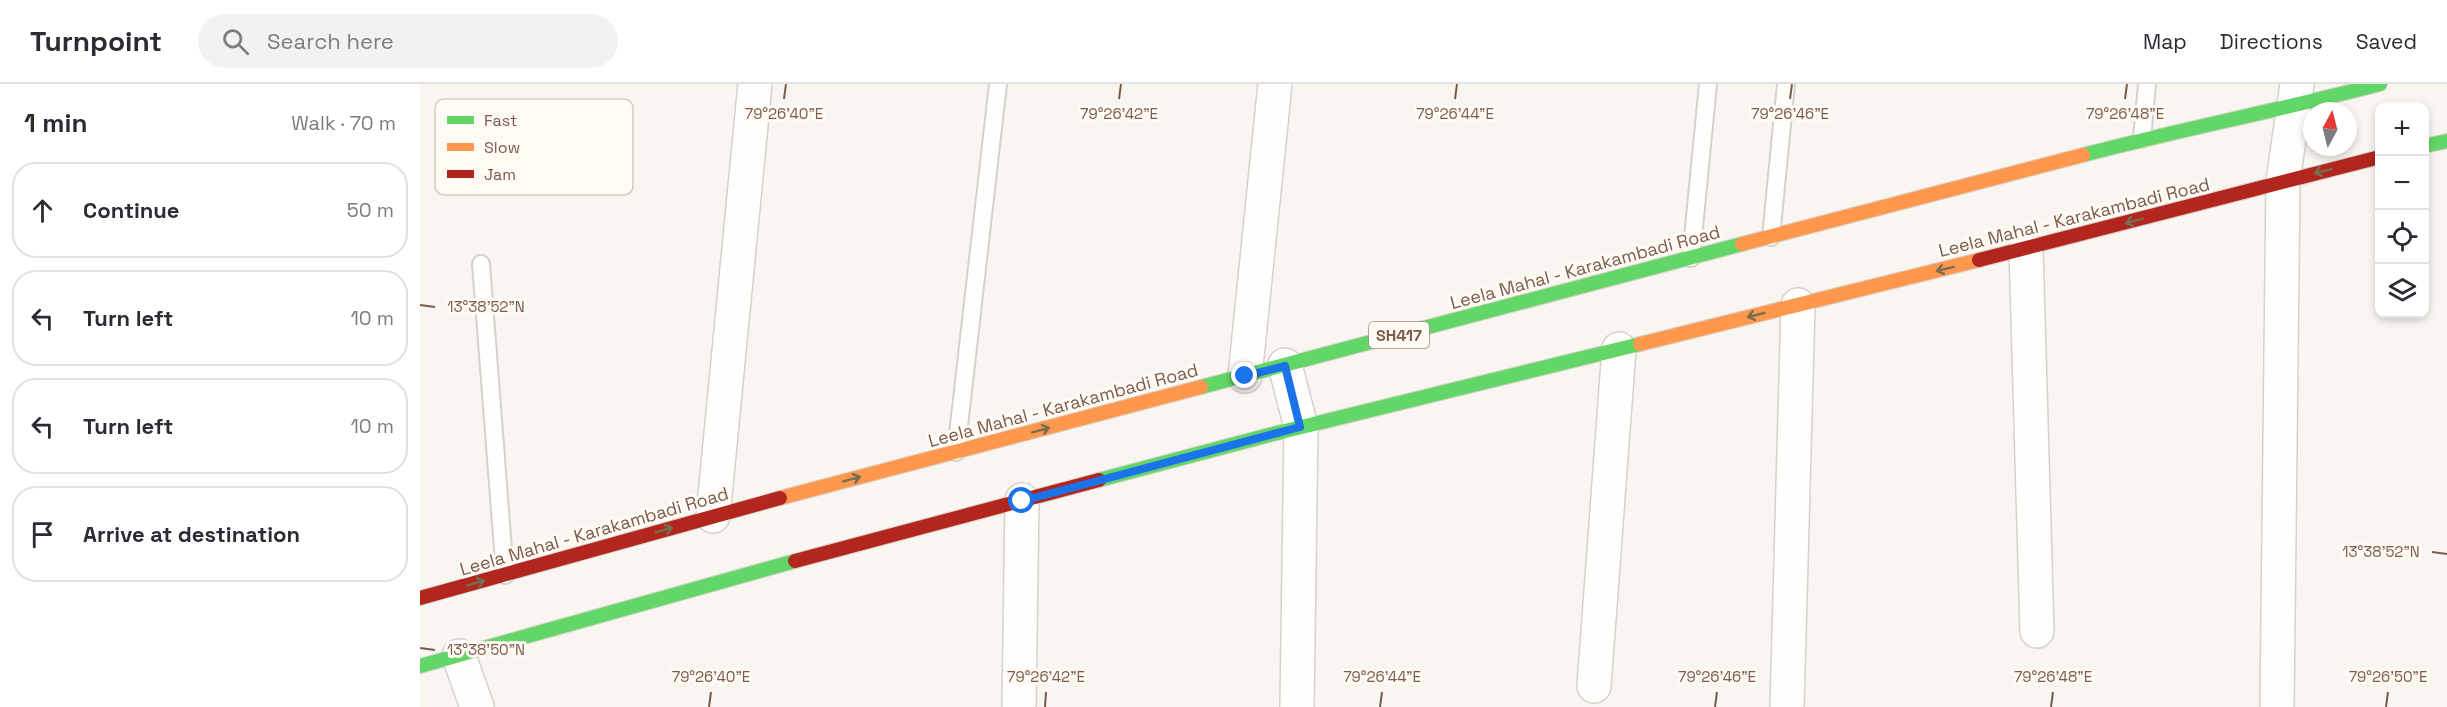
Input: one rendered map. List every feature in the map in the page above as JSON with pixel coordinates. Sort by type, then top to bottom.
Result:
[{"type":"main road","name":"Leela Mahal - Karakambadi Road","points":[[420,598],[712,516],[2142,139],[2296,95],[2380,84]]},
{"type":"main road","points":[[2429,145],[2447,141]]},
{"type":"main road","name":"Leela Mahal - Karakambadi Road","points":[[420,666],[757,571],[1300,427],[2026,249],[2375,158]]},
{"type":"street","points":[[712,516],[755,84]]},
{"type":"street","points":[[1245,376],[1275,84]]},
{"type":"street","points":[[2277,707],[2283,181],[2296,95]]},
{"type":"street","points":[[2026,249],[2037,631]]},
{"type":"street","points":[[1787,707],[1798,305]]},
{"type":"street","points":[[1594,686],[1619,349]]},
{"type":"street","points":[[1285,366],[1300,427],[1297,707]]},
{"type":"street","points":[[1019,707],[1022,501]]},
{"type":"street","points":[[459,656],[477,707]]},
{"type":"lane","points":[[956,452],[998,84]]},
{"type":"lane","points":[[1691,258],[1708,84]]},
{"type":"lane","points":[[1771,237],[1786,84]]},
{"type":"lane","points":[[2142,139],[2147,84]]},
{"type":"lane","points":[[481,264],[505,575]]},
{"type":"traffic: fast","points":[[2083,155],[2380,84]]},
{"type":"traffic: fast","points":[[2429,145],[2447,141]]},
{"type":"traffic: fast","points":[[1201,387],[1742,244]]},
{"type":"traffic: fast","points":[[1099,480],[1277,433],[1640,344]]},
{"type":"traffic: fast","points":[[420,666],[795,561]]},
{"type":"traffic: slow","points":[[1742,244],[2083,155]]},
{"type":"traffic: slow","points":[[1640,344],[1979,260]]},
{"type":"traffic: slow","points":[[780,498],[1201,387]]},
{"type":"traffic: jam","points":[[1979,260],[2375,158]]},
{"type":"traffic: jam","points":[[795,561],[1099,480]]},
{"type":"traffic: jam","points":[[420,598],[780,498]]},
{"type":"route","points":[[1022,501],[1300,427],[1285,366],[1245,376]]}]
